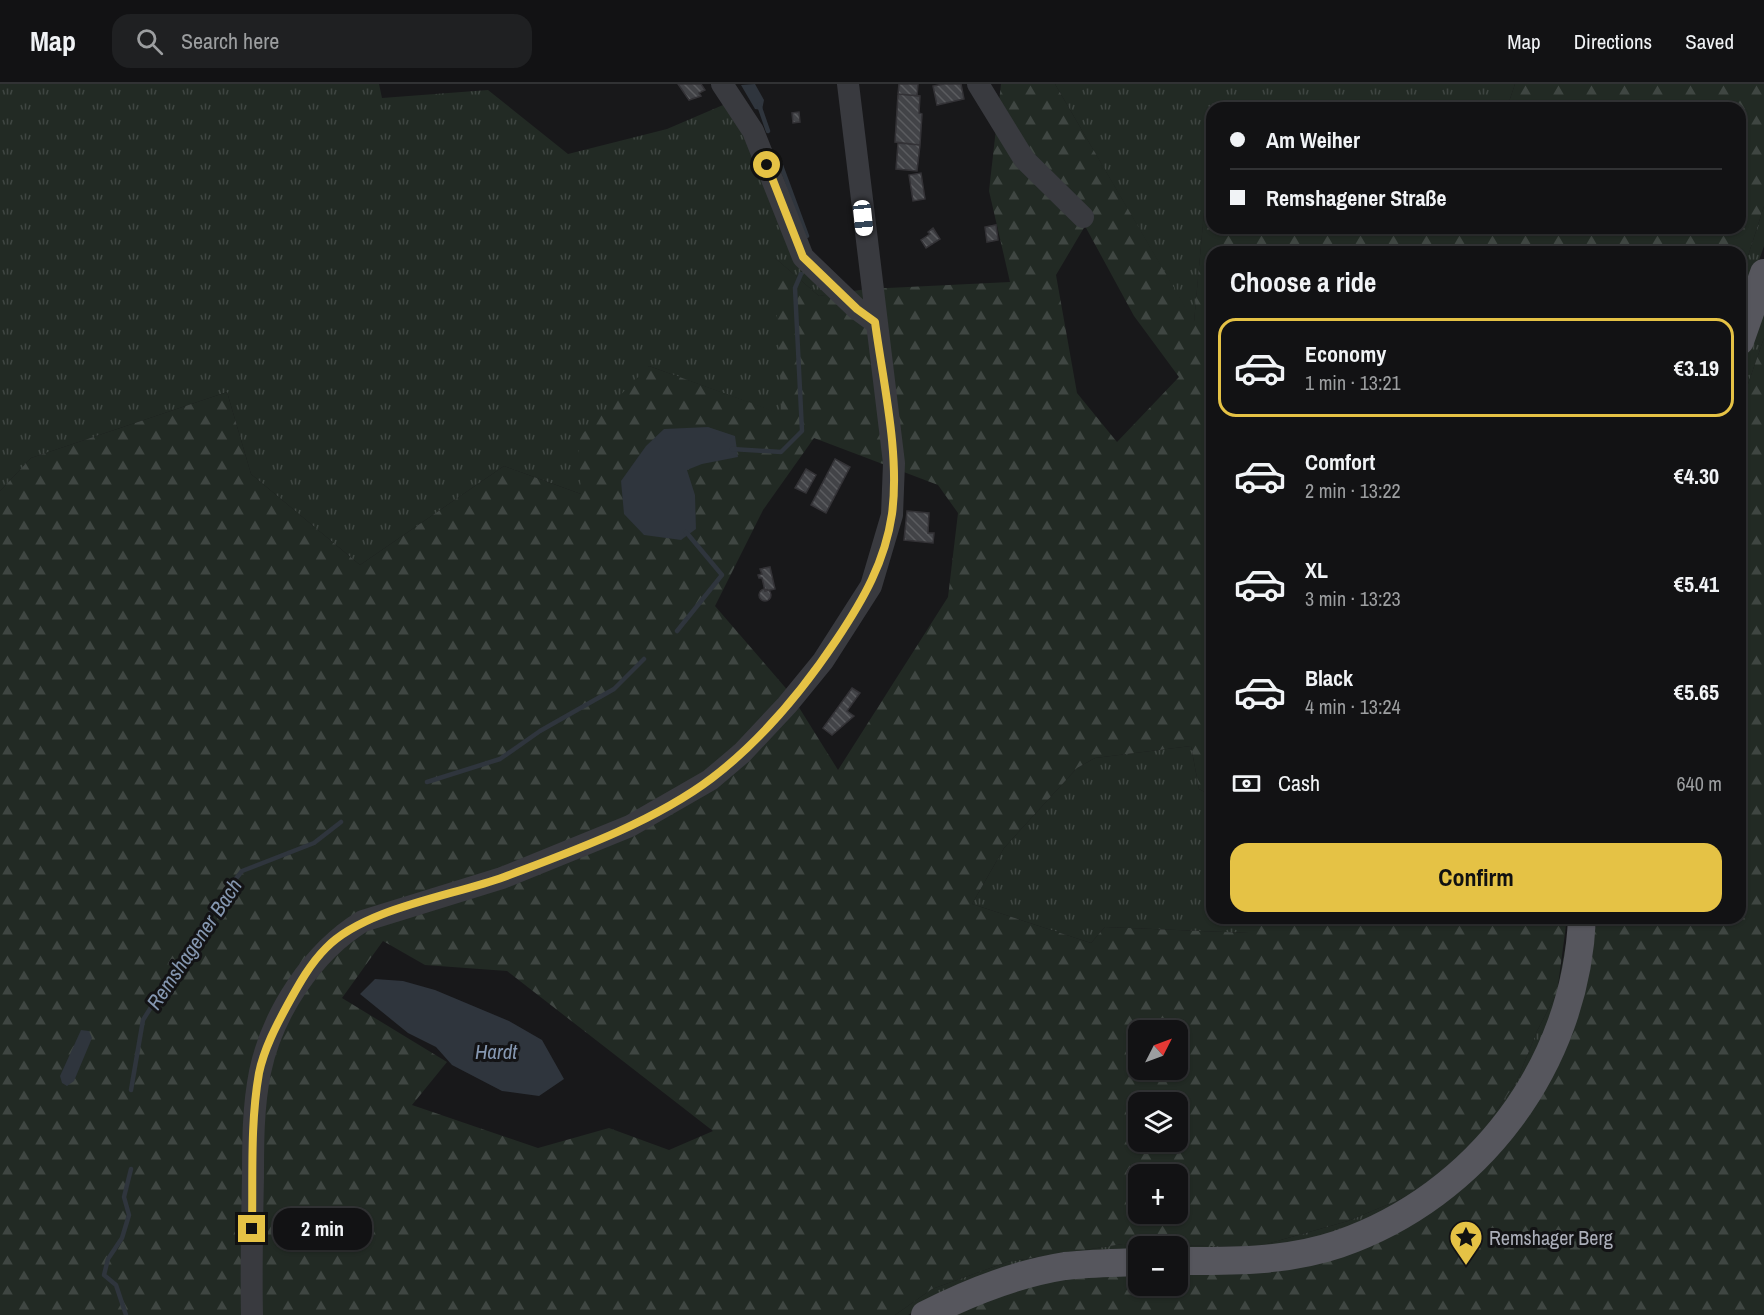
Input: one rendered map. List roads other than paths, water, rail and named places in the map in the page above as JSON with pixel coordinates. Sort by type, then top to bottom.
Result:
[{"type":"main road","points":[[1746,324],[1764,273]]},
{"type":"main road","points":[[1188,1261],[1253,1262],[1338,1244],[1383,1226],[1415,1207],[1460,1173],[1505,1129],[1552,1048],[1565,1018],[1575,975],[1581,924]]},
{"type":"main road","points":[[926,1315],[984,1287],[1025,1275],[1066,1266],[1128,1263]]},
{"type":"street","points":[[722,84],[753,130],[803,257],[857,309],[875,322]]},
{"type":"street","points":[[252,1315],[254,1125],[260,1072],[276,1028],[302,977],[328,946],[363,921],[502,878],[630,826],[710,780],[742,753],[787,705],[823,661],[871,586],[892,515],[894,463],[875,322],[848,84]]},
{"type":"street","points":[[978,84],[1024,159],[1083,217]]},
{"type":"water","points":[[755,84],[764,100],[762,110],[755,109],[741,85]]},
{"type":"water","points":[[708,427],[735,436],[738,457],[702,464],[687,470],[695,495],[696,529],[681,540],[644,535],[624,514],[621,481],[646,446],[664,429]]},
{"type":"water","name":"Hardt","points":[[375,979],[403,981],[435,990],[509,1021],[542,1040],[564,1079],[539,1096],[502,1091],[452,1065],[436,1047],[408,1033],[360,994]]},
{"type":"water","points":[[81,1030],[89,1031],[92,1038],[74,1081],[67,1086],[62,1083],[60,1076]]},
{"type":"waterway","name":"Remshagener Bach","points":[[759,105],[768,131]]},
{"type":"waterway","name":"Remshagener Bach","points":[[779,160],[807,236]]},
{"type":"waterway","name":"Remshagener Bach","points":[[732,449],[781,452],[802,431],[795,288],[801,274]]},
{"type":"waterway","name":"Remshagener Bach","points":[[677,631],[722,575],[686,532]]},
{"type":"waterway","name":"Remshagener Bach","points":[[427,782],[500,759],[540,731],[614,689],[644,659]]},
{"type":"waterway","name":"Remshagener Bach","points":[[131,1090],[143,1020],[216,904],[242,871],[314,843],[341,822]]},
{"type":"waterway","name":"Remshagener Bach","points":[[126,1315],[116,1285],[104,1275],[108,1259],[122,1238],[129,1215],[124,1197],[131,1169]]},
{"type":"place","name":"Remshager Berg","points":[[1466,1266]]}]
